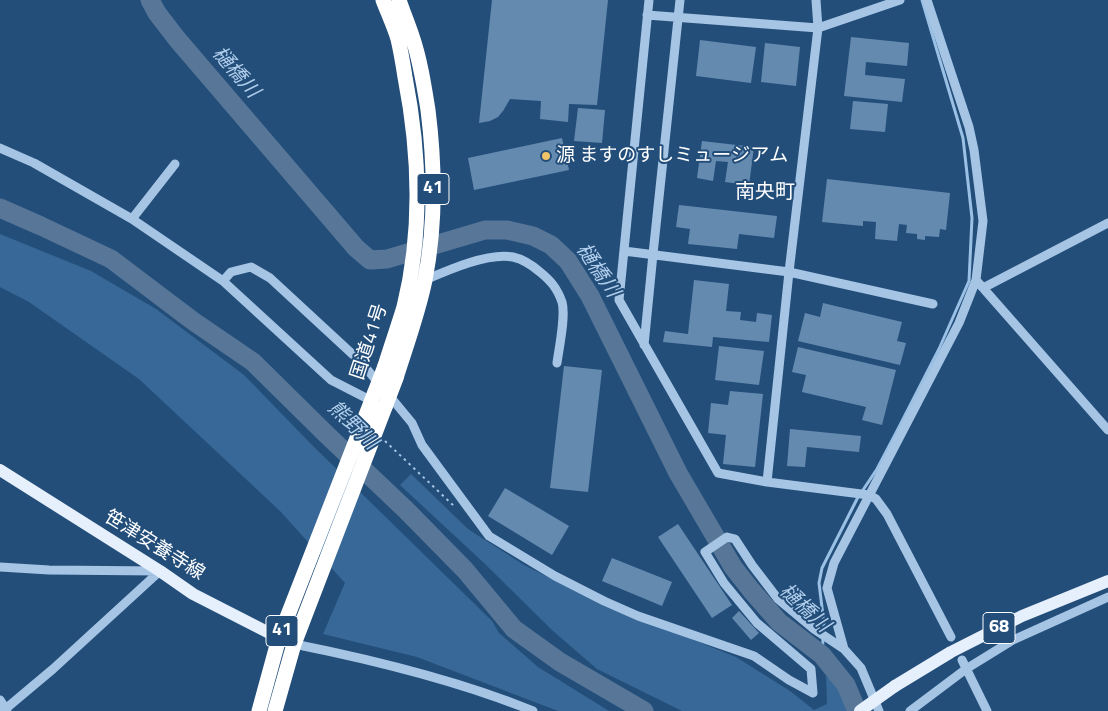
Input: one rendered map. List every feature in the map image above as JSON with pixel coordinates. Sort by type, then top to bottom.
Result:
[{"type":"highway","name":"国道41号","points":[[275,711],[294,644],[374,438],[377,400],[385,366],[404,307],[415,244],[418,201],[415,140],[398,39],[383,0]]},
{"type":"highway","name":"国道41号","points":[[259,711],[279,638],[362,426],[377,400],[396,378],[417,314],[425,280],[433,207],[431,136],[422,75],[412,37],[398,0]]},
{"type":"main road","name":"笹津安養寺線","points":[[0,470],[194,594],[294,644]]},
{"type":"main road","name":"68","points":[[860,711],[951,652],[1013,620],[1108,581]]},
{"type":"street","points":[[649,0],[619,300],[718,473],[767,482],[869,495],[876,499],[887,514],[951,637]]},
{"type":"street","points":[[644,345],[680,0]]},
{"type":"street","points":[[767,482],[789,272],[818,28],[816,0]]},
{"type":"street","points":[[647,15],[818,28],[900,0]]},
{"type":"street","points":[[844,648],[827,588],[834,563],[959,323],[976,280],[982,221],[974,150],[969,127],[927,0]]},
{"type":"street","points":[[0,148],[34,163],[132,220],[222,281],[331,380],[377,400]]},
{"type":"street","points":[[132,220],[175,164]]},
{"type":"street","points":[[983,288],[1108,223]]},
{"type":"street","points":[[624,252],[653,254],[789,272],[933,304]]},
{"type":"street","points":[[425,280],[452,269],[491,257],[513,257],[533,266],[553,282],[562,303],[562,327],[557,363]]},
{"type":"street","points":[[222,281],[231,272],[251,267],[270,278],[362,363],[412,423],[422,445],[489,536],[555,576],[604,601],[638,616],[754,656],[789,680],[813,693],[811,669],[757,623],[724,583],[705,552],[727,537],[735,539],[752,565],[778,598],[814,628],[844,648],[861,668],[879,711]]},
{"type":"street","points":[[976,280],[1108,430]]},
{"type":"street","points":[[0,567],[48,570],[160,571]]},
{"type":"street","points":[[0,700],[5,710],[53,669],[160,571]]},
{"type":"street","points":[[910,711],[966,669],[1013,640],[1108,597]]},
{"type":"street","points":[[294,644],[386,664],[467,687],[533,711]]},
{"type":"street","points":[[962,660],[987,711]]},
{"type":"path","points":[[374,438],[459,510]]},
{"type":"shaded area","points":[[0,234],[91,271],[156,309],[244,375],[311,444],[492,621],[499,633],[538,667],[609,711],[558,711],[417,657],[323,634],[345,583],[280,511],[139,379],[29,302],[0,287]]},
{"type":"shaded area","points":[[411,474],[468,529],[524,565],[594,600],[736,657],[790,691],[814,710],[827,704],[826,675],[841,691],[850,711],[682,711],[597,669],[553,631],[484,563],[400,485]]},
{"type":"building","points":[[492,0],[608,0],[597,105],[569,104],[568,122],[540,119],[541,101],[510,99],[498,117],[479,123]]},
{"type":"building","points":[[851,37],[909,43],[907,66],[866,62],[865,75],[905,79],[902,102],[844,96]]},
{"type":"building","points":[[700,40],[756,47],[751,83],[696,76]]},
{"type":"building","points":[[765,43],[800,47],[796,86],[761,82]]},
{"type":"building","points":[[853,101],[888,104],[885,132],[850,129]]},
{"type":"building","points":[[578,108],[605,110],[602,143],[574,141]]},
{"type":"building","points":[[562,138],[569,170],[474,190],[468,158]]},
{"type":"building","points":[[702,141],[754,147],[749,185],[725,182],[728,162],[716,161],[713,181],[697,178]]},
{"type":"building","points":[[827,179],[950,193],[946,230],[940,229],[939,237],[925,236],[925,240],[917,239],[917,234],[906,233],[907,225],[899,224],[897,241],[875,239],[876,222],[863,221],[863,226],[822,222]]},
{"type":"building","points":[[679,205],[777,216],[774,238],[739,234],[737,249],[688,244],[690,229],[676,227]]},
{"type":"building","points":[[694,280],[729,284],[726,311],[741,312],[740,320],[756,322],[757,313],[772,315],[769,342],[713,337],[712,347],[663,342],[665,331],[688,334]]},
{"type":"building","points":[[823,303],[902,322],[897,341],[906,343],[900,365],[798,341],[805,313],[820,317]]},
{"type":"building","points":[[719,346],[764,351],[759,385],[715,380]]},
{"type":"building","points":[[798,347],[896,370],[882,425],[862,420],[866,407],[802,392],[806,375],[792,372]]},
{"type":"building","points":[[564,366],[602,370],[588,492],[550,488]]},
{"type":"building","points":[[730,391],[763,394],[755,467],[723,464],[726,435],[708,433],[711,403],[728,405]]},
{"type":"building","points":[[790,429],[861,436],[859,452],[807,447],[805,467],[787,466]]},
{"type":"building","points":[[505,488],[569,526],[552,555],[488,516]]},
{"type":"building","points":[[678,524],[732,605],[712,618],[658,537]]},
{"type":"building","points":[[612,558],[672,582],[662,606],[602,581]]},
{"type":"building","points":[[739,611],[759,633],[751,640],[732,618]]},
{"type":"waterway","name":"樋橋川","points":[[150,0],[157,13],[177,39],[356,248],[370,260],[387,259],[485,230],[507,230],[533,236],[551,245],[568,261],[590,296],[678,473],[733,567],[779,622],[822,655],[846,685],[857,711]]},
{"type":"waterway","points":[[822,655],[824,624],[819,583],[822,568],[857,499],[877,469],[897,431],[939,349],[969,281],[972,218],[963,138],[922,0]]},
{"type":"waterway","name":"熊野川","points":[[0,208],[111,259],[193,321],[253,362],[406,510],[465,570],[514,629],[560,662],[644,711]]},
{"type":"place","name":"源 ますのすしミュージアム","points":[[546,156]]},
{"type":"district","name":"南央町","points":[[765,193]]}]
